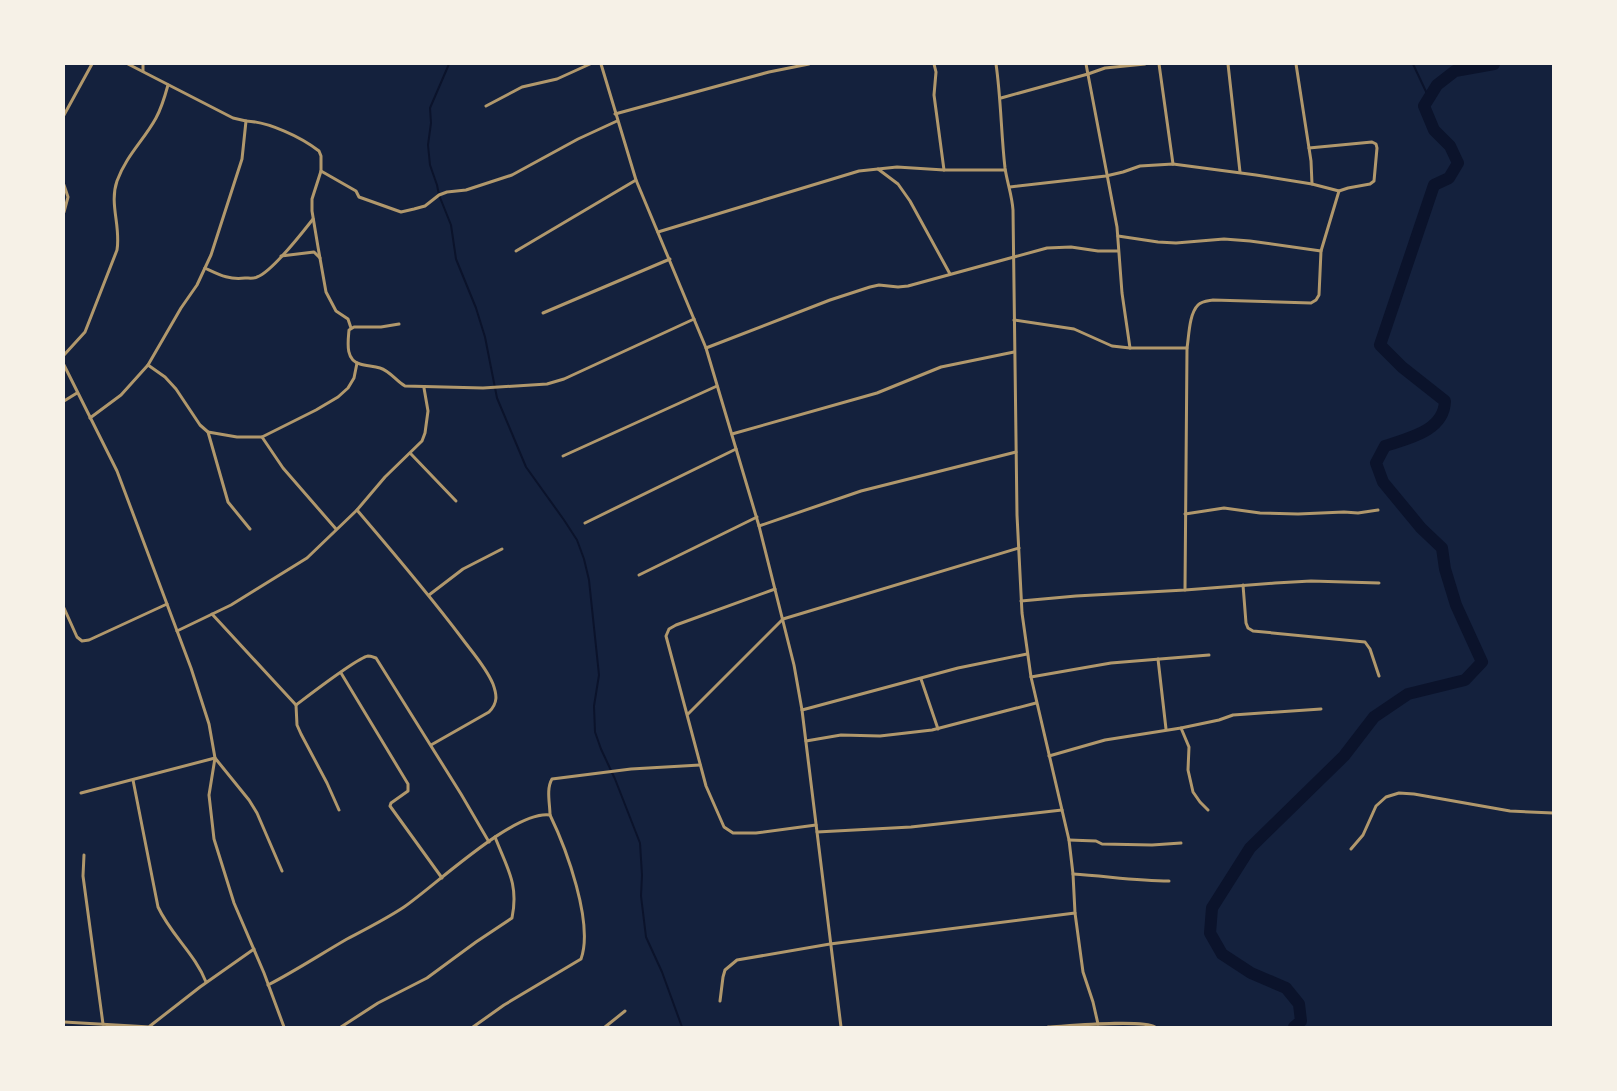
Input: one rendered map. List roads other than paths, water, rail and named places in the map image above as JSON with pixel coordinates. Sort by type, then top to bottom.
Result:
[{"type":"street","points":[[64,115],[92,64]]},
{"type":"street","points":[[128,64],[233,118],[257,121],[275,128],[319,151],[321,171],[312,199],[326,292],[336,311],[348,319],[351,328],[349,330],[348,351],[351,358],[357,363],[380,368],[388,372],[405,386],[424,388],[482,388],[547,384],[564,379],[694,319]]},
{"type":"street","points":[[143,64],[143,71]]},
{"type":"street","points":[[486,106],[522,87],[557,79],[590,64]]},
{"type":"street","points":[[601,64],[636,180],[706,348],[757,517],[783,619],[802,710],[841,1027]]},
{"type":"street","points":[[615,114],[769,72],[809,64]]},
{"type":"street","points":[[934,64],[936,72],[934,95],[944,170]]},
{"type":"street","points":[[996,64],[1001,98],[1005,170],[1010,187],[1013,210],[1016,452],[1021,602],[1027,654],[1036,703],[1069,840],[1074,874],[1075,914],[1083,972],[1098,1024]]},
{"type":"street","points":[[1086,64],[1118,236],[1122,293],[1130,348]]},
{"type":"street","points":[[1001,98],[1105,68],[1145,64]]},
{"type":"street","points":[[1159,64],[1173,164]]},
{"type":"street","points":[[1228,64],[1240,172]]},
{"type":"street","points":[[1296,64],[1309,148],[1312,184]]},
{"type":"street","points":[[64,355],[85,332],[117,250],[119,240],[114,191],[117,180],[132,150],[156,118],[168,85]]},
{"type":"street","points":[[90,418],[121,395],[148,365],[181,308],[197,285],[211,255],[242,159],[246,121]]},
{"type":"street","points":[[321,171],[356,190],[359,197],[401,212],[414,210],[425,206],[439,195],[466,190],[512,175],[578,139],[617,121]]},
{"type":"street","points":[[1010,187],[1106,176],[1140,166],[1173,164],[1240,172],[1312,184],[1339,191],[1370,184],[1374,181],[1376,144],[1372,142],[1309,148]]},
{"type":"street","points":[[658,232],[859,171],[897,167],[944,170],[1005,170]]},
{"type":"street","points":[[877,169],[898,184],[910,201],[950,274]]},
{"type":"street","points":[[516,252],[636,180]]},
{"type":"street","points":[[64,185],[68,197],[64,212]]},
{"type":"street","points":[[1185,590],[1187,348],[1193,315],[1197,306],[1213,300],[1311,303],[1316,300],[1319,295],[1321,252],[1339,191]]},
{"type":"street","points":[[205,268],[224,278],[233,280],[257,278],[268,270],[314,219]]},
{"type":"street","points":[[1118,236],[1176,243],[1224,239],[1250,241],[1321,252]]},
{"type":"street","points":[[706,348],[830,300],[870,287],[879,285],[898,288],[908,286],[1013,256],[1058,247],[1118,251]]},
{"type":"street","points":[[280,257],[314,252],[320,258]]},
{"type":"street","points":[[543,313],[670,259]]},
{"type":"street","points":[[1014,320],[1074,329],[1112,346],[1130,348],[1187,348]]},
{"type":"street","points":[[351,328],[399,324]]},
{"type":"street","points":[[732,434],[877,393],[941,367],[1014,352]]},
{"type":"street","points":[[148,365],[176,389],[200,425],[208,432],[237,437],[262,436],[316,410],[338,397],[348,388],[354,378],[357,363]]},
{"type":"street","points":[[64,365],[117,471],[150,556],[210,724],[215,758],[209,795],[214,838],[234,903],[284,1027]]},
{"type":"street","points":[[563,456],[717,386]]},
{"type":"street","points":[[177,630],[232,605],[307,558],[357,510],[385,477],[411,454],[422,441],[428,411],[424,388]]},
{"type":"street","points":[[64,402],[77,393]]},
{"type":"street","points":[[208,432],[228,502],[250,529]]},
{"type":"street","points":[[262,436],[283,468],[336,529]]},
{"type":"street","points":[[585,523],[736,449]]},
{"type":"street","points":[[759,526],[861,492],[1016,452]]},
{"type":"street","points":[[411,454],[456,501]]},
{"type":"street","points":[[1186,514],[1224,508],[1260,513],[1298,514],[1344,512],[1358,514],[1378,510]]},
{"type":"street","points":[[357,510],[429,595],[488,674],[494,686],[495,706],[489,712],[431,745]]},
{"type":"street","points":[[639,575],[757,517]]},
{"type":"street","points":[[688,714],[783,619],[1019,548]]},
{"type":"street","points":[[429,595],[463,569],[502,549]]},
{"type":"street","points":[[1021,602],[1076,596],[1311,581],[1379,583]]},
{"type":"street","points":[[1243,585],[1248,628],[1253,631],[1365,642],[1370,649],[1379,676]]},
{"type":"street","points":[[775,589],[676,625],[667,632],[666,636],[706,786],[721,822],[728,831],[740,834],[756,833],[816,825]]},
{"type":"street","points":[[64,608],[77,637],[82,641],[89,640],[167,604]]},
{"type":"street","points":[[212,614],[296,705],[297,725],[327,782],[338,810]]},
{"type":"street","points":[[802,710],[958,668],[1027,654]]},
{"type":"street","points":[[1031,677],[1111,663],[1209,655]]},
{"type":"street","points":[[296,705],[365,657],[376,658],[489,842]]},
{"type":"street","points":[[1158,659],[1166,730]]},
{"type":"street","points":[[341,673],[408,784],[408,791],[391,803],[390,806],[442,878]]},
{"type":"street","points":[[921,679],[938,729]]},
{"type":"street","points":[[806,741],[841,735],[880,736],[938,729],[1036,703]]},
{"type":"street","points":[[1049,756],[1105,740],[1181,728],[1233,715],[1321,709]]},
{"type":"street","points":[[1181,728],[1189,747],[1188,770],[1193,792],[1208,810]]},
{"type":"street","points":[[81,793],[215,758]]},
{"type":"street","points":[[215,758],[249,800],[257,813],[282,870]]},
{"type":"street","points":[[473,1027],[504,1005],[581,959],[583,954],[583,922],[578,893],[567,854],[550,815],[549,784],[552,779],[631,769],[700,765]]},
{"type":"street","points":[[133,780],[158,907],[164,919],[196,960],[206,982]]},
{"type":"street","points":[[1351,849],[1363,835],[1376,806],[1386,797],[1398,794],[1414,794],[1510,811],[1553,812]]},
{"type":"street","points":[[817,832],[911,827],[1062,810]]},
{"type":"street","points":[[268,985],[403,908],[489,842],[513,826],[533,816],[550,815]]},
{"type":"street","points":[[341,1027],[378,1003],[427,978],[512,918],[516,902],[515,887],[495,838]]},
{"type":"street","points":[[1069,840],[1096,841],[1102,844],[1152,845],[1181,843]]},
{"type":"street","points":[[84,855],[82,876],[103,1024]]},
{"type":"street","points":[[1074,874],[1142,881],[1169,881]]},
{"type":"street","points":[[720,1001],[722,977],[725,970],[737,960],[830,944],[1075,914]]},
{"type":"street","points":[[64,1022],[150,1027],[206,982],[254,949]]},
{"type":"street","points":[[605,1027],[625,1011]]},
{"type":"street","points":[[1048,1027],[1147,1024],[1155,1027]]},
{"type":"waterway","points":[[449,64],[430,108],[431,123],[428,145],[430,165],[451,225],[456,259],[476,308],[485,337],[497,398],[526,467],[577,540],[584,559],[589,580],[599,675],[594,706],[595,732],[640,843],[641,896],[646,937],[662,972],[682,1027]]},
{"type":"waterway","points":[[1413,64],[1429,98]]},
{"type":"waterway","points":[[1294,1027],[1301,1021],[1299,1004],[1286,988],[1251,973],[1222,954],[1210,933],[1212,908],[1250,848],[1344,756],[1374,717],[1408,694],[1465,680],[1482,662],[1456,605],[1445,569],[1442,548],[1421,528],[1383,482],[1376,463],[1385,446],[1424,432],[1439,420],[1445,401],[1402,367],[1380,345],[1434,185],[1449,178],[1458,163],[1450,146],[1434,130],[1424,106],[1437,85],[1455,71],[1494,64]]}]
